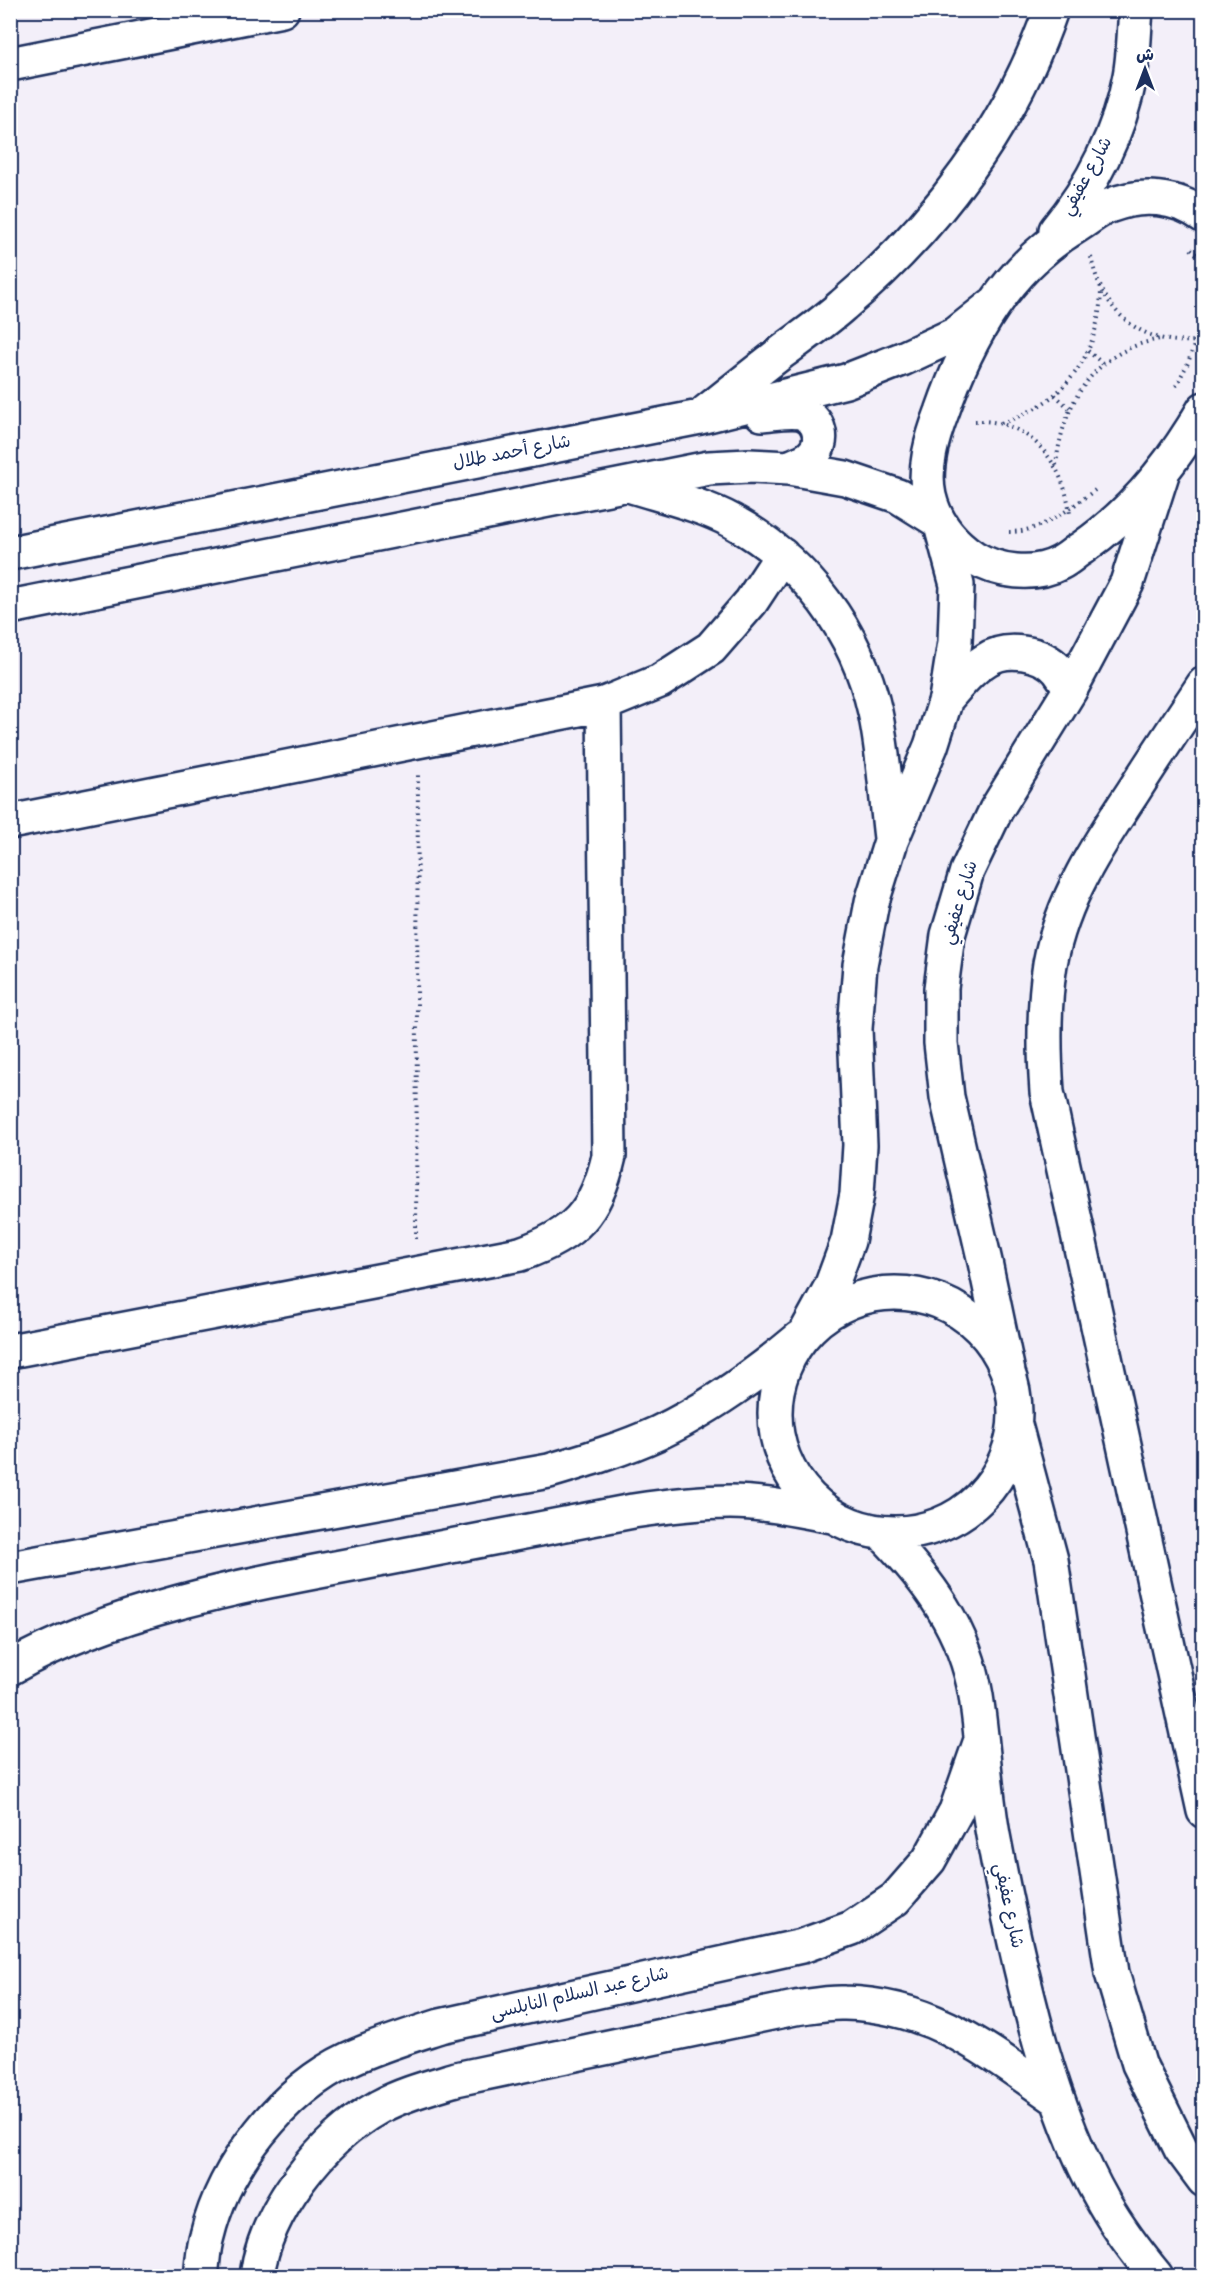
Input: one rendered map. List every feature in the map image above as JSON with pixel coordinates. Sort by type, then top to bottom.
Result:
[{"type":"street","points":[[10,64],[181,20],[282,10]]},
{"type":"street","points":[[700,417],[843,305],[904,249],[958,185],[1004,116],[1040,41],[1052,10]]},
{"type":"street","name":"شارع عفيفي","points":[[1030,263],[1077,205],[1110,143],[1130,76],[1136,10]]},
{"type":"street","points":[[10,1568],[549,1471],[593,1458],[658,1433],[708,1406],[756,1374],[804,1334],[829,1312],[853,1300],[880,1294],[907,1293],[941,1303],[958,1311],[979,1327],[997,1348],[1008,1372],[1015,1399],[1015,1425],[1009,1452],[998,1476],[981,1497],[960,1515],[936,1527],[909,1533],[882,1533],[856,1527],[832,1516],[808,1498],[790,1475],[779,1448],[774,1420],[776,1390],[784,1363],[804,1334],[831,1287],[844,1250],[857,1194],[860,1145],[855,1029],[860,965],[872,902],[891,841],[931,746],[946,699],[956,642],[957,585],[940,524],[929,495],[927,468],[936,427],[968,346],[995,303],[1030,263],[1066,232],[1107,206],[1135,198],[1164,198],[1191,207],[1203,216]]},
{"type":"street","name":"شارع أحمد طلال","points":[[10,553],[700,417],[846,381],[956,334],[995,303]]},
{"type":"street","points":[[700,417],[789,412],[799,412],[808,416],[815,422],[819,431],[816,450],[810,457],[789,468]]},
{"type":"street","points":[[10,607],[709,468],[749,466],[789,468],[845,478],[898,496],[940,524],[959,547],[981,562],[1007,570],[1034,571],[1059,564],[1097,537],[1132,506],[1163,471],[1198,424]]},
{"type":"street","name":"شارع عفيفي","points":[[1008,1372],[986,1262],[947,1097],[941,1043],[941,988],[948,935],[967,871],[996,810],[1071,690],[1127,583],[1163,471]]},
{"type":"street","points":[[628,484],[702,508],[730,520],[757,536],[782,555],[822,597],[842,626],[862,668],[875,713],[891,841]]},
{"type":"street","points":[[10,822],[604,704],[660,681],[711,648],[751,602],[782,555]]},
{"type":"street","points":[[946,699],[987,658],[1011,652],[1036,655],[1057,669],[1071,690]]},
{"type":"street","points":[[1203,684],[1092,854],[1075,888],[1061,925],[1051,962],[1044,1005],[1047,1092],[1203,1811]]},
{"type":"street","points":[[10,1351],[520,1254],[547,1245],[571,1229],[589,1208],[603,1184],[609,1156],[604,704]]},
{"type":"street","points":[[1015,1425],[1051,1560],[1112,1973],[1139,2064],[1181,2150],[1203,2180]]},
{"type":"street","points":[[10,1668],[29,1657],[106,1625],[191,1599],[296,1575],[633,1511],[683,1504],[732,1502],[782,1506],[832,1516]]},
{"type":"street","name":"شارع عفيفي","points":[[882,1533],[915,1567],[942,1606],[963,1649],[975,1693],[992,1830],[1008,1919],[1030,2008],[1057,2099],[1085,2168],[1124,2236],[1156,2277]]},
{"type":"street","name":"شارع عبد السلام النابلسى","points":[[201,2277],[207,2236],[222,2192],[245,2151],[277,2113],[308,2085],[347,2060],[390,2042],[440,2026],[802,1946],[852,1928],[895,1899],[929,1860],[956,1812],[981,1740]]},
{"type":"street","points":[[257,2277],[270,2230],[288,2197],[314,2161],[347,2130],[379,2107],[417,2090],[456,2079],[795,2008],[843,2002],[892,2007],[939,2022],[981,2046],[1057,2099]]},
{"type":"street","points":[[1124,2236],[1135,2277]]},
{"type":"path","points":[[1091,217],[1091,257],[1101,291],[1126,321],[1142,332],[1161,339]]},
{"type":"path","points":[[1184,243],[1198,256],[1203,271]]},
{"type":"path","points":[[1082,262],[1101,251]]},
{"type":"path","points":[[999,424],[1038,407],[1055,394],[1080,367],[1096,331],[1101,291]]},
{"type":"path","points":[[1173,391],[1188,363],[1203,315]]},
{"type":"path","points":[[1056,466],[1062,427],[1070,408],[1079,392],[1104,364],[1140,342],[1161,339],[1195,342],[1203,340]]},
{"type":"path","points":[[1088,351],[1104,364]]},
{"type":"path","points":[[1055,394],[1070,408]]},
{"type":"path","points":[[936,427],[981,421],[999,424],[1032,440],[1056,466],[1065,486],[1070,507],[1075,553]]},
{"type":"path","points":[[1005,532],[1023,532],[1049,522],[1101,484]]},
{"type":"path","points":[[415,1274],[418,741]]}]
